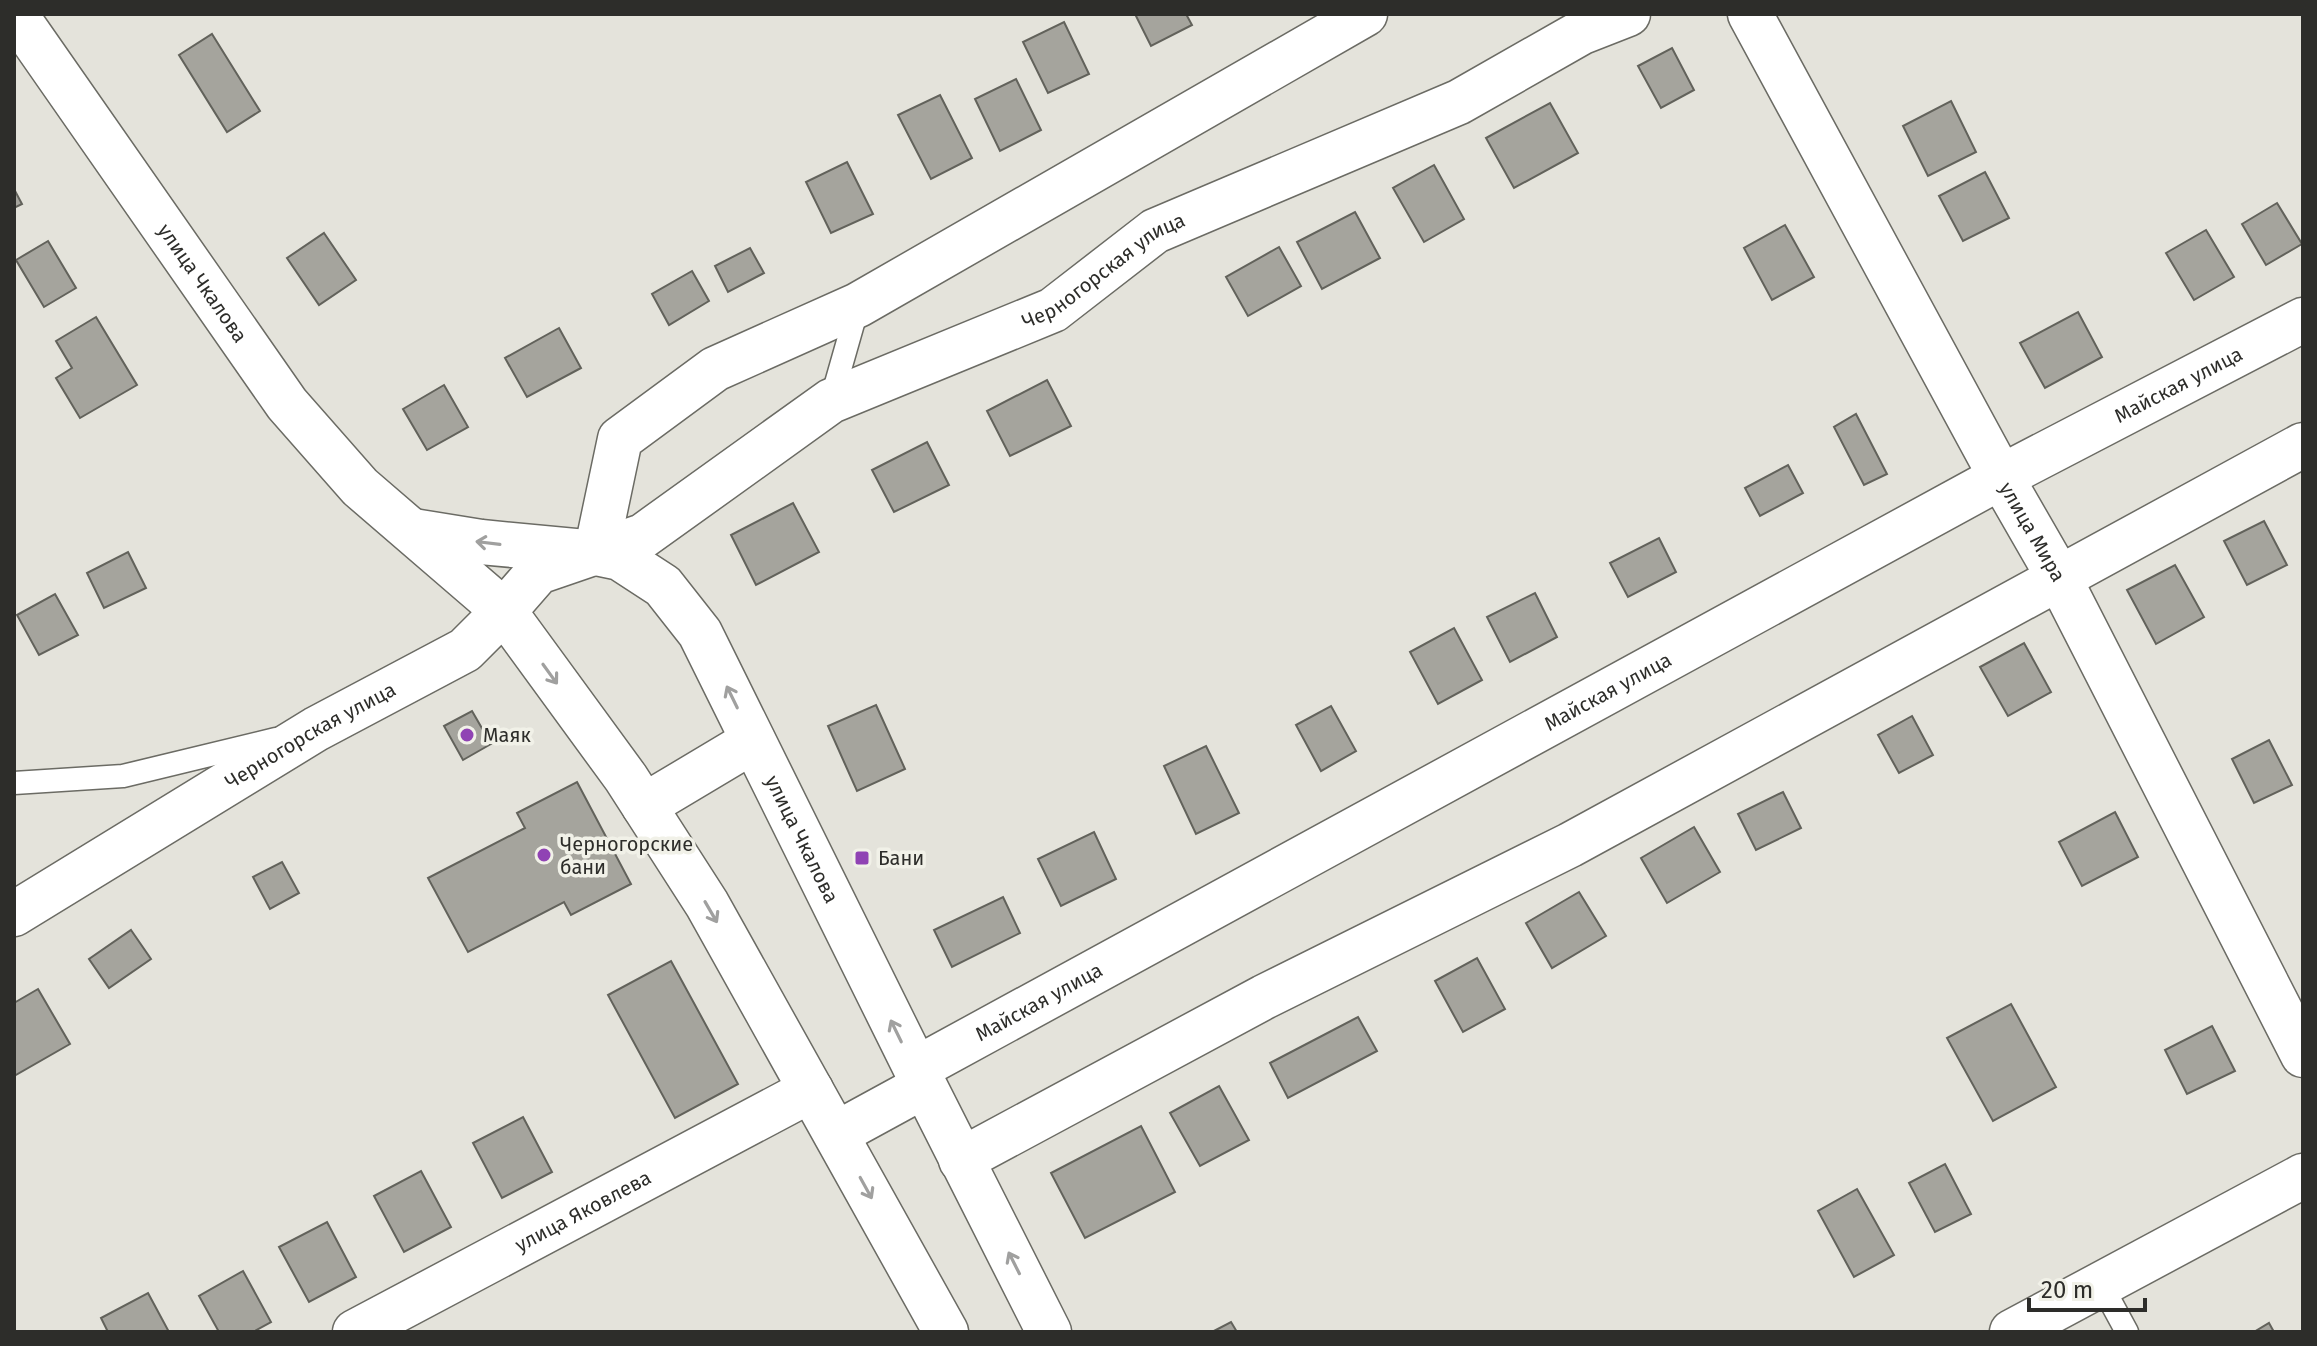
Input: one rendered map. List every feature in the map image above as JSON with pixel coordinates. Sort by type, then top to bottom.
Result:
[{"type":"street","name":"улица Чкалова","points":[[15,14],[287,404],[360,487],[504,611],[644,806],[707,904],[946,1332]]},
{"type":"street","points":[[596,553],[620,439],[715,369],[858,305],[1365,14]]},
{"type":"street","name":"Черногорская улица","points":[[14,914],[316,729],[465,650],[538,572],[643,536],[831,401],[1053,310],[1155,231],[1459,102],[1582,32],[1628,14]]},
{"type":"street","name":"улица Мира","points":[[1750,14],[2001,477],[2058,576],[2303,1055]]},
{"type":"street","name":"Майская улица","points":[[836,1134],[920,1078],[2001,477],[2303,320]]},
{"type":"street","points":[[961,1160],[1264,997],[1570,845],[2303,445]]},
{"type":"street","name":"улица Чкалова","points":[[413,531],[620,558],[663,586],[700,633],[1049,1332]]},
{"type":"street","points":[[644,806],[753,741]]},
{"type":"street","name":"улица Яковлева","points":[[355,1332],[811,1090]]},
{"type":"street","points":[[2012,1332],[2303,1176]]},
{"type":"lane","points":[[831,401],[858,305]]},
{"type":"lane","points":[[14,783],[123,776],[316,729]]},
{"type":"lane","points":[[2101,1284],[2127,1332]]},
{"type":"building","points":[[1135,14],[1186,14],[1192,25],[1151,46]]},
{"type":"building","points":[[1064,22],[1089,74],[1048,93],[1023,42]]},
{"type":"building","points":[[212,34],[260,111],[227,132],[179,55]]},
{"type":"building","points":[[1672,48],[1694,90],[1661,108],[1638,66]]},
{"type":"building","points":[[1016,79],[1041,130],[1000,151],[975,99]]},
{"type":"building","points":[[940,95],[972,158],[931,179],[898,115]]},
{"type":"building","points":[[1951,101],[1976,152],[1928,176],[1903,126]]},
{"type":"building","points":[[1550,103],[1578,153],[1514,188],[1486,138]]},
{"type":"building","points":[[847,162],[873,214],[831,233],[806,182]]},
{"type":"building","points":[[1434,165],[1464,219],[1424,242],[1393,188]]},
{"type":"building","points":[[1985,172],[2009,218],[1963,241],[1939,196]]},
{"type":"building","points":[[14,189],[22,204],[14,208]]},
{"type":"building","points":[[2277,203],[2302,244],[2266,265],[2242,224]]},
{"type":"building","points":[[1355,212],[1380,258],[1322,289],[1297,242]]},
{"type":"building","points":[[1785,225],[1814,277],[1772,300],[1744,248]]},
{"type":"building","points":[[2206,230],[2234,277],[2194,300],[2166,253]]},
{"type":"building","points":[[324,233],[356,280],[319,305],[287,258]]},
{"type":"building","points":[[48,241],[76,288],[44,307],[16,260]]},
{"type":"building","points":[[1279,247],[1301,286],[1248,316],[1226,277]]},
{"type":"building","points":[[750,248],[764,273],[728,292],[715,266]]},
{"type":"building","points":[[692,271],[709,301],[669,325],[652,294]]},
{"type":"building","points":[[2078,312],[2102,357],[2045,388],[2020,343]]},
{"type":"building","points":[[96,317],[137,385],[80,418],[56,378],[72,368],[56,341]]},
{"type":"building","points":[[559,328],[581,368],[527,397],[505,358]]},
{"type":"building","points":[[1047,380],[1071,426],[1010,456],[987,411]]},
{"type":"building","points":[[444,385],[468,427],[427,450],[403,409]]},
{"type":"building","points":[[1856,414],[1887,474],[1864,485],[1834,427]]},
{"type":"building","points":[[927,442],[949,485],[894,512],[872,470]]},
{"type":"building","points":[[1788,465],[1803,493],[1760,516],[1745,488]]},
{"type":"building","points":[[793,503],[819,552],[756,585],[731,535]]},
{"type":"building","points":[[2264,521],[2287,565],[2247,585],[2224,541]]},
{"type":"building","points":[[1659,538],[1676,572],[1628,597],[1610,563]]},
{"type":"building","points":[[128,552],[146,588],[104,608],[87,573]]},
{"type":"building","points":[[2175,565],[2204,617],[2156,644],[2127,590]]},
{"type":"building","points":[[1535,593],[1557,637],[1510,662],[1487,617]]},
{"type":"building","points":[[55,594],[78,635],[39,655],[17,615]]},
{"type":"building","points":[[1454,628],[1482,680],[1438,704],[1410,652]]},
{"type":"building","points":[[2024,643],[2051,692],[2008,716],[1980,667]]},
{"type":"building","points":[[876,705],[905,769],[857,791],[828,726]]},
{"type":"building","points":[[1331,706],[1356,751],[1321,771],[1296,725]]},
{"type":"building","name":"Маяк","points":[[472,711],[491,744],[463,760],[444,726]]},
{"type":"building","points":[[1912,716],[1933,755],[1899,773],[1878,735]]},
{"type":"building","points":[[2269,740],[2292,785],[2254,803],[2232,759]]},
{"type":"building","points":[[1206,746],[1239,813],[1196,834],[1164,766]]},
{"type":"building","name":"Черногорские бани","points":[[577,782],[631,884],[571,915],[564,902],[468,952],[428,878],[525,828],[517,813]]},
{"type":"building","points":[[1783,792],[1801,828],[1756,850],[1738,814]]},
{"type":"building","points":[[2115,812],[2138,857],[2082,886],[2059,842]]},
{"type":"building","points":[[1694,827],[1720,872],[1667,903],[1641,858]]},
{"type":"building","points":[[1094,832],[1116,879],[1061,906],[1038,859]]},
{"type":"building","points":[[282,862],[299,893],[270,909],[253,877]]},
{"type":"building","points":[[1579,892],[1606,936],[1552,968],[1526,923]]},
{"type":"building","points":[[1003,897],[1020,933],[952,967],[934,930]]},
{"type":"building","points":[[131,930],[151,959],[109,988],[89,959]]},
{"type":"building","points":[[1477,958],[1505,1009],[1463,1032],[1435,981]]},
{"type":"building","points":[[671,961],[738,1084],[675,1118],[608,995]]},
{"type":"building","points":[[38,989],[70,1044],[14,1076],[14,1003]]},
{"type":"building","points":[[2011,1004],[2056,1087],[1993,1121],[1947,1038]]},
{"type":"building","points":[[1358,1017],[1377,1051],[1288,1098],[1270,1063]]},
{"type":"building","points":[[2212,1026],[2235,1071],[2187,1094],[2165,1050]]},
{"type":"building","points":[[1219,1086],[1249,1140],[1200,1166],[1170,1113]]},
{"type":"building","points":[[523,1117],[552,1172],[502,1198],[473,1143]]},
{"type":"building","points":[[1141,1126],[1175,1192],[1085,1238],[1051,1173]]},
{"type":"building","points":[[1945,1164],[1971,1214],[1935,1232],[1909,1183]]},
{"type":"building","points":[[421,1171],[451,1227],[404,1252],[374,1196]]},
{"type":"building","points":[[1857,1189],[1894,1255],[1854,1277],[1818,1211]]},
{"type":"building","points":[[327,1222],[356,1277],[309,1302],[279,1247]]},
{"type":"building","points":[[243,1271],[271,1322],[253,1332],[219,1332],[199,1296]]},
{"type":"building","points":[[148,1293],[169,1332],[108,1332],[101,1318]]},
{"type":"building","points":[[1231,1322],[1237,1332],[1212,1332]]},
{"type":"building","points":[[2269,1323],[2274,1332],[2254,1332]]},
{"type":"place","name":"Маяк","points":[[467,735]]},
{"type":"place","name":"Черногорские бани","points":[[544,855]]},
{"type":"place","name":"Бани","points":[[862,858]]}]
